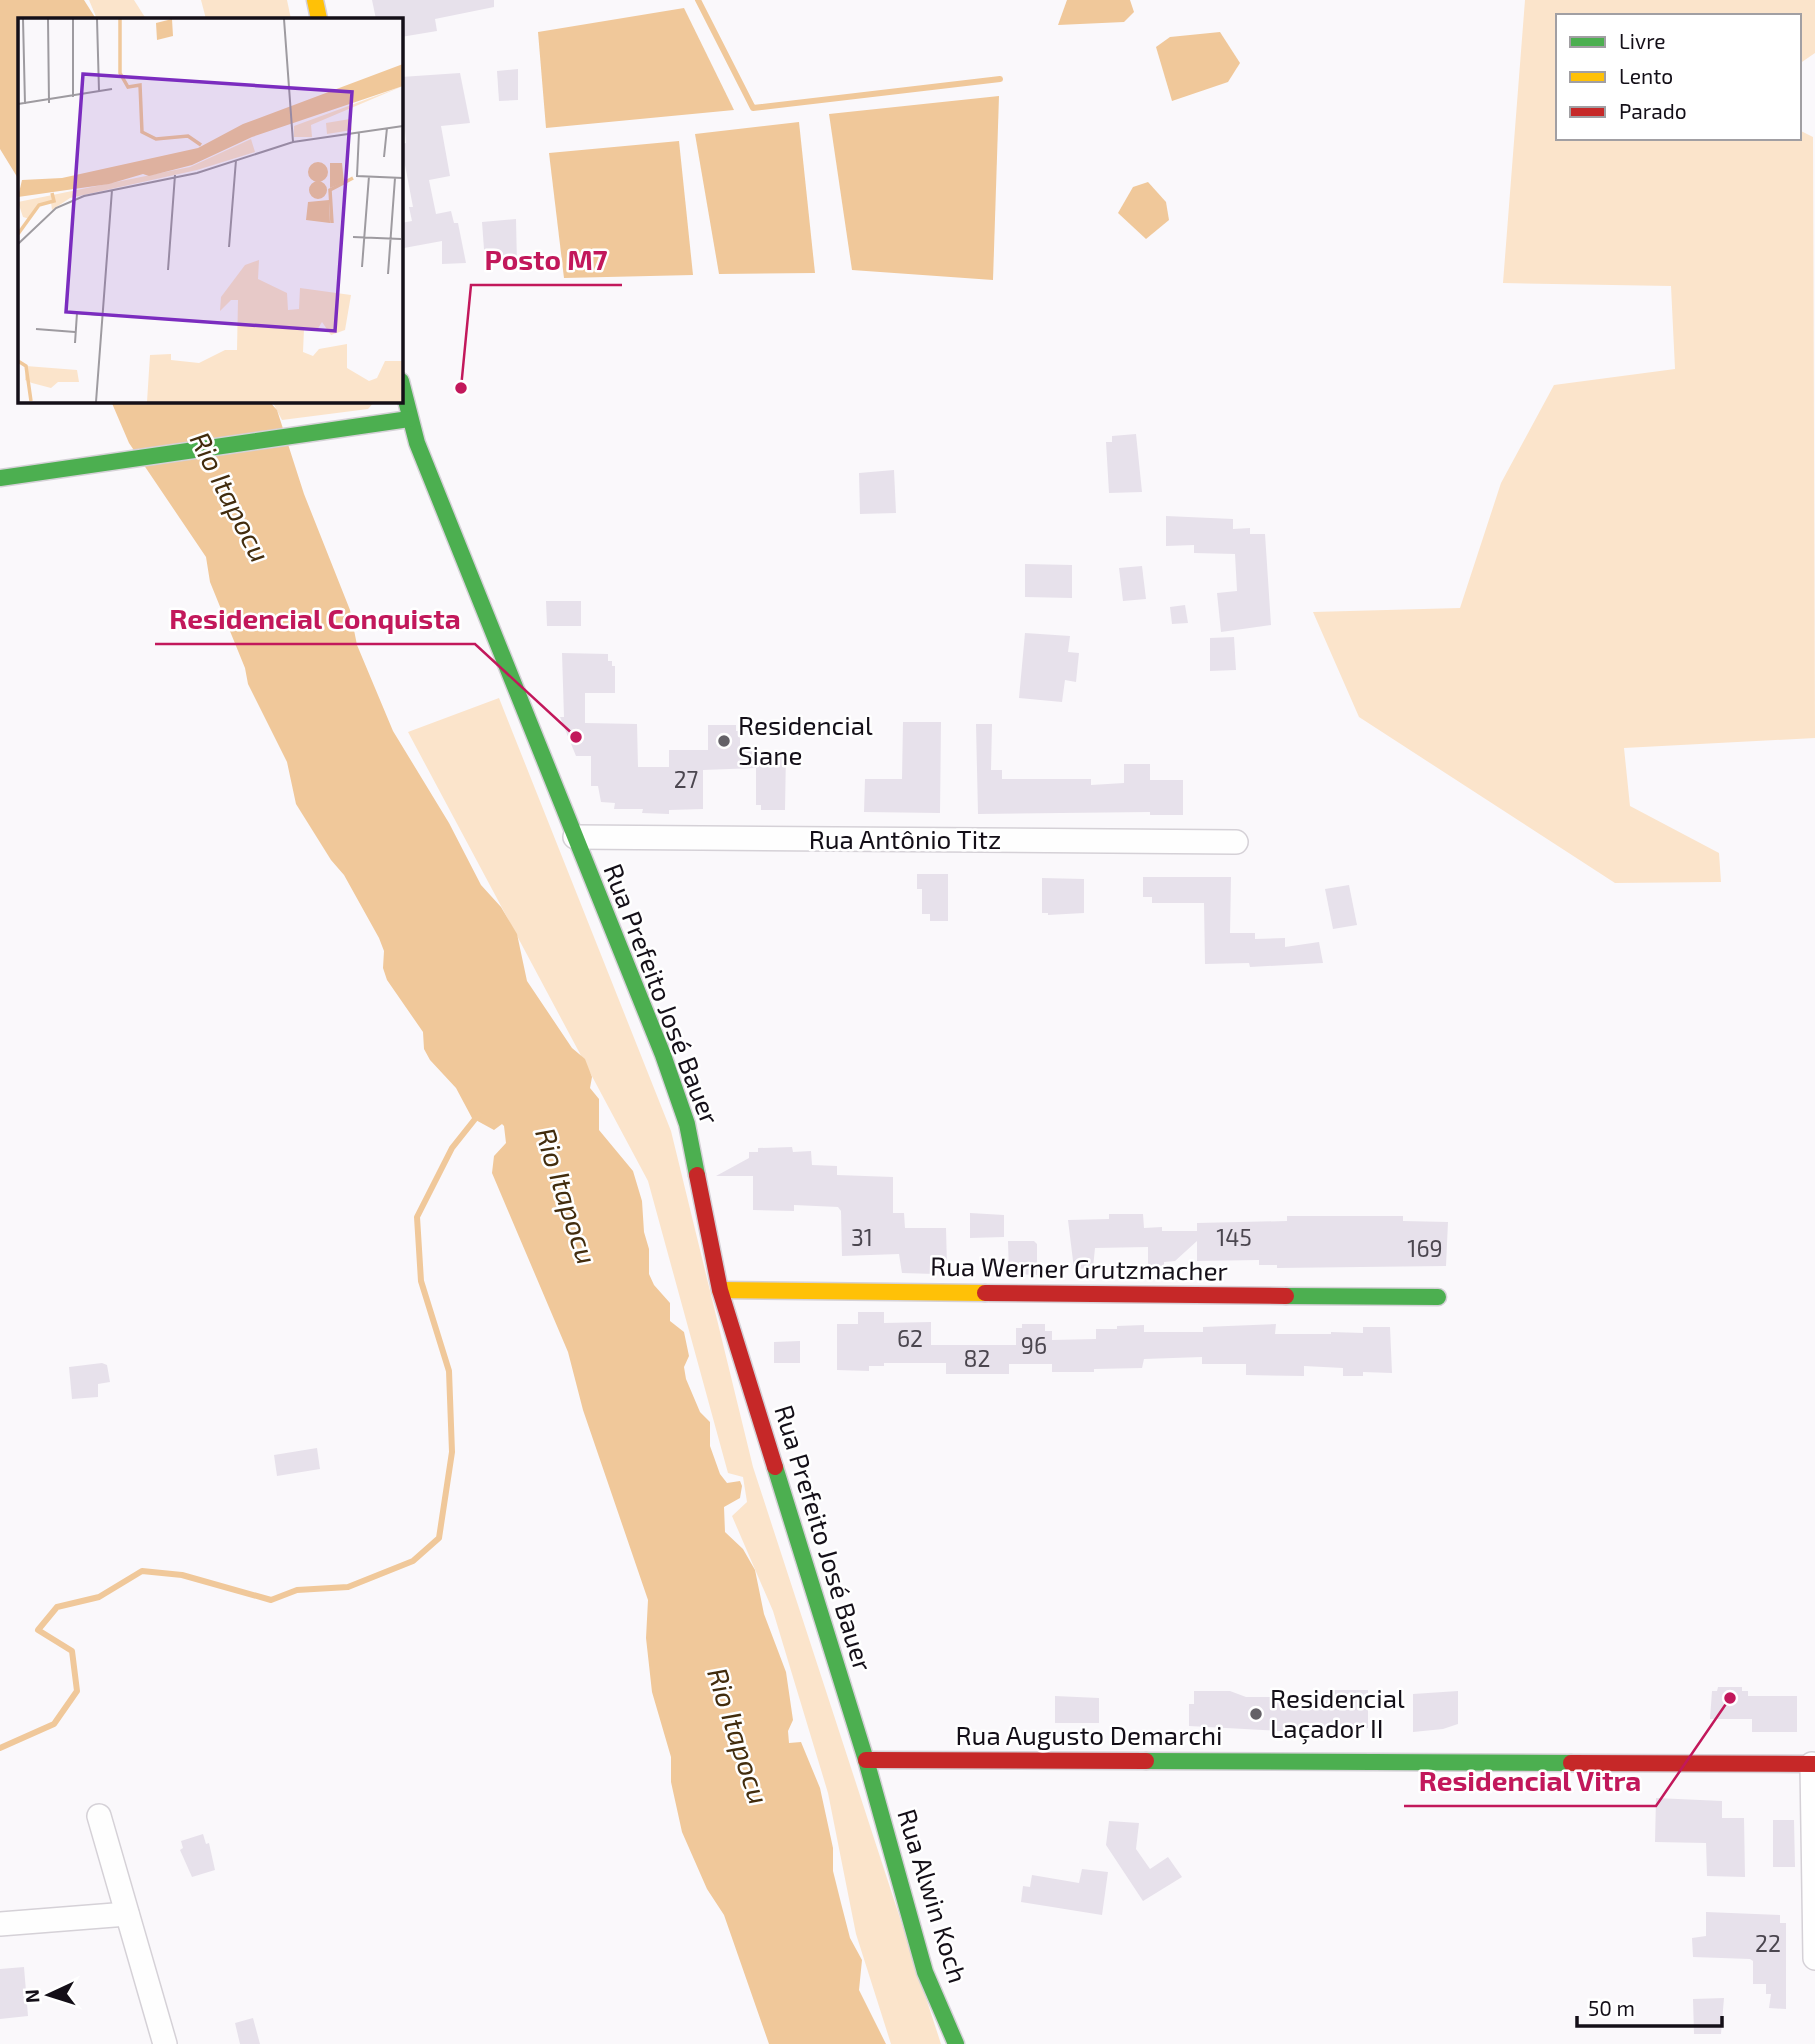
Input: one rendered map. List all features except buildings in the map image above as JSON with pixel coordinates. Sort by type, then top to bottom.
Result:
[{"type":"street","points":[[315,0],[319,18]]},
{"type":"street","name":"Rua Prefeito José Bauer","points":[[402,386],[409,419],[663,1055],[687,1124],[720,1290],[866,1760]]},
{"type":"street","points":[[0,478],[409,419]]},
{"type":"street","name":"Rua Antônio Titz","points":[[575,838],[1236,842]]},
{"type":"street","name":"Rua Werner Grutzmacher","points":[[720,1290],[1438,1297]]},
{"type":"street","name":"Rua Augusto Demarchi","points":[[866,1760],[1813,1764]]},
{"type":"street","name":"Rua Alwin Koch","points":[[866,1760],[925,1972],[956,2044]]},
{"type":"street","points":[[1813,1764],[1815,1958]]},
{"type":"street","points":[[99,1815],[165,2044]]},
{"type":"street","points":[[0,1924],[127,1914]]},
{"type":"shaded area","points":[[89,0],[134,0],[145,18],[97,18]]},
{"type":"shaded area","points":[[201,0],[287,0],[291,18],[206,18]]},
{"type":"shaded area","points":[[1525,0],[1815,0],[1815,53],[1801,63],[1801,14],[1556,14],[1556,140],[1801,140],[1801,131],[1813,137],[1815,738],[1624,748],[1630,806],[1719,853],[1721,882],[1615,883],[1359,717],[1313,612],[1460,608],[1501,483],[1554,385],[1675,369],[1671,286],[1503,283]]},
{"type":"shaded area","points":[[273,402],[374,402],[368,409],[282,420]]},
{"type":"shaded area","points":[[499,698],[671,1131],[753,1467],[941,2044],[891,2044],[856,1934],[828,1793],[773,1611],[732,1516],[747,1502],[743,1477],[728,1473],[648,1181],[408,732]]},
{"type":"water","points":[[0,0],[84,0],[95,18],[18,18],[18,178],[0,149]]},
{"type":"water","points":[[1067,0],[1130,0],[1134,12],[1124,22],[1058,25]]},
{"type":"water","points":[[684,8],[734,110],[546,128],[538,32]]},
{"type":"water","points":[[1220,32],[1240,63],[1228,82],[1172,101],[1156,47],[1170,37]]},
{"type":"water","points":[[999,96],[993,280],[852,270],[829,114]]},
{"type":"water","points":[[799,122],[815,273],[719,274],[695,134]]},
{"type":"water","points":[[679,141],[693,275],[564,278],[549,153]]},
{"type":"water","points":[[1148,182],[1166,202],[1169,220],[1146,239],[1118,213],[1133,187]]},
{"type":"water","name":"Rio Itapocu","points":[[111,402],[270,402],[277,410],[304,494],[350,610],[357,645],[393,731],[449,823],[481,885],[501,907],[517,934],[527,981],[572,1048],[585,1059],[592,1077],[590,1088],[599,1099],[599,1130],[633,1171],[642,1201],[644,1232],[649,1249],[649,1274],[654,1285],[670,1303],[670,1321],[684,1332],[689,1356],[684,1367],[686,1379],[700,1412],[710,1422],[710,1446],[720,1474],[727,1483],[740,1481],[742,1486],[740,1498],[724,1507],[725,1532],[743,1549],[755,1570],[764,1614],[786,1672],[793,1720],[788,1731],[789,1743],[801,1742],[820,1788],[833,1848],[833,1871],[850,1938],[862,1960],[859,1990],[886,2044],[769,2044],[724,1915],[707,1889],[682,1832],[671,1782],[671,1757],[652,1692],[646,1638],[648,1600],[583,1410],[568,1352],[492,1173],[494,1156],[506,1143],[504,1126],[502,1124],[494,1130],[472,1118],[456,1088],[430,1060],[424,1049],[423,1032],[387,980],[383,968],[384,951],[379,938],[344,875],[331,860],[296,804],[287,762],[248,684],[245,668],[210,582],[206,557],[129,443]]},
{"type":"waterway","points":[[698,0],[753,108],[1000,79]]},
{"type":"waterway","points":[[0,1748],[54,1724],[77,1691],[72,1651],[38,1630],[57,1607],[99,1597],[142,1571],[182,1575],[271,1600],[297,1590],[348,1587],[413,1561],[439,1538],[452,1452],[449,1371],[421,1281],[417,1217],[452,1148],[479,1114]]},
{"type":"traffic: fast","points":[[402,385],[417,443],[663,1055],[687,1124],[697,1175]]},
{"type":"traffic: fast","points":[[0,478],[409,419]]},
{"type":"traffic: fast","points":[[1286,1296],[1438,1297]]},
{"type":"traffic: fast","points":[[775,1467],[866,1760],[925,1972],[956,2044]]},
{"type":"traffic: fast","points":[[1146,1761],[1571,1763]]},
{"type":"traffic: slow","points":[[315,0],[319,18]]},
{"type":"traffic: slow","points":[[720,1290],[985,1293]]},
{"type":"traffic: jam","points":[[697,1175],[720,1290],[775,1467]]},
{"type":"traffic: jam","points":[[985,1293],[1286,1296]]},
{"type":"traffic: jam","points":[[866,1760],[1146,1761]]},
{"type":"traffic: jam","points":[[1571,1763],[1815,1764]]},
{"type":"place","name":"Posto M7","points":[[461,388]]},
{"type":"place","name":"Residencial Conquista","points":[[576,737]]},
{"type":"place","name":"Residencial Siane","points":[[724,741]]},
{"type":"place","name":"Residencial Vitra","points":[[1730,1698]]},
{"type":"place","name":"Residencial Laçador II","points":[[1256,1714]]}]
